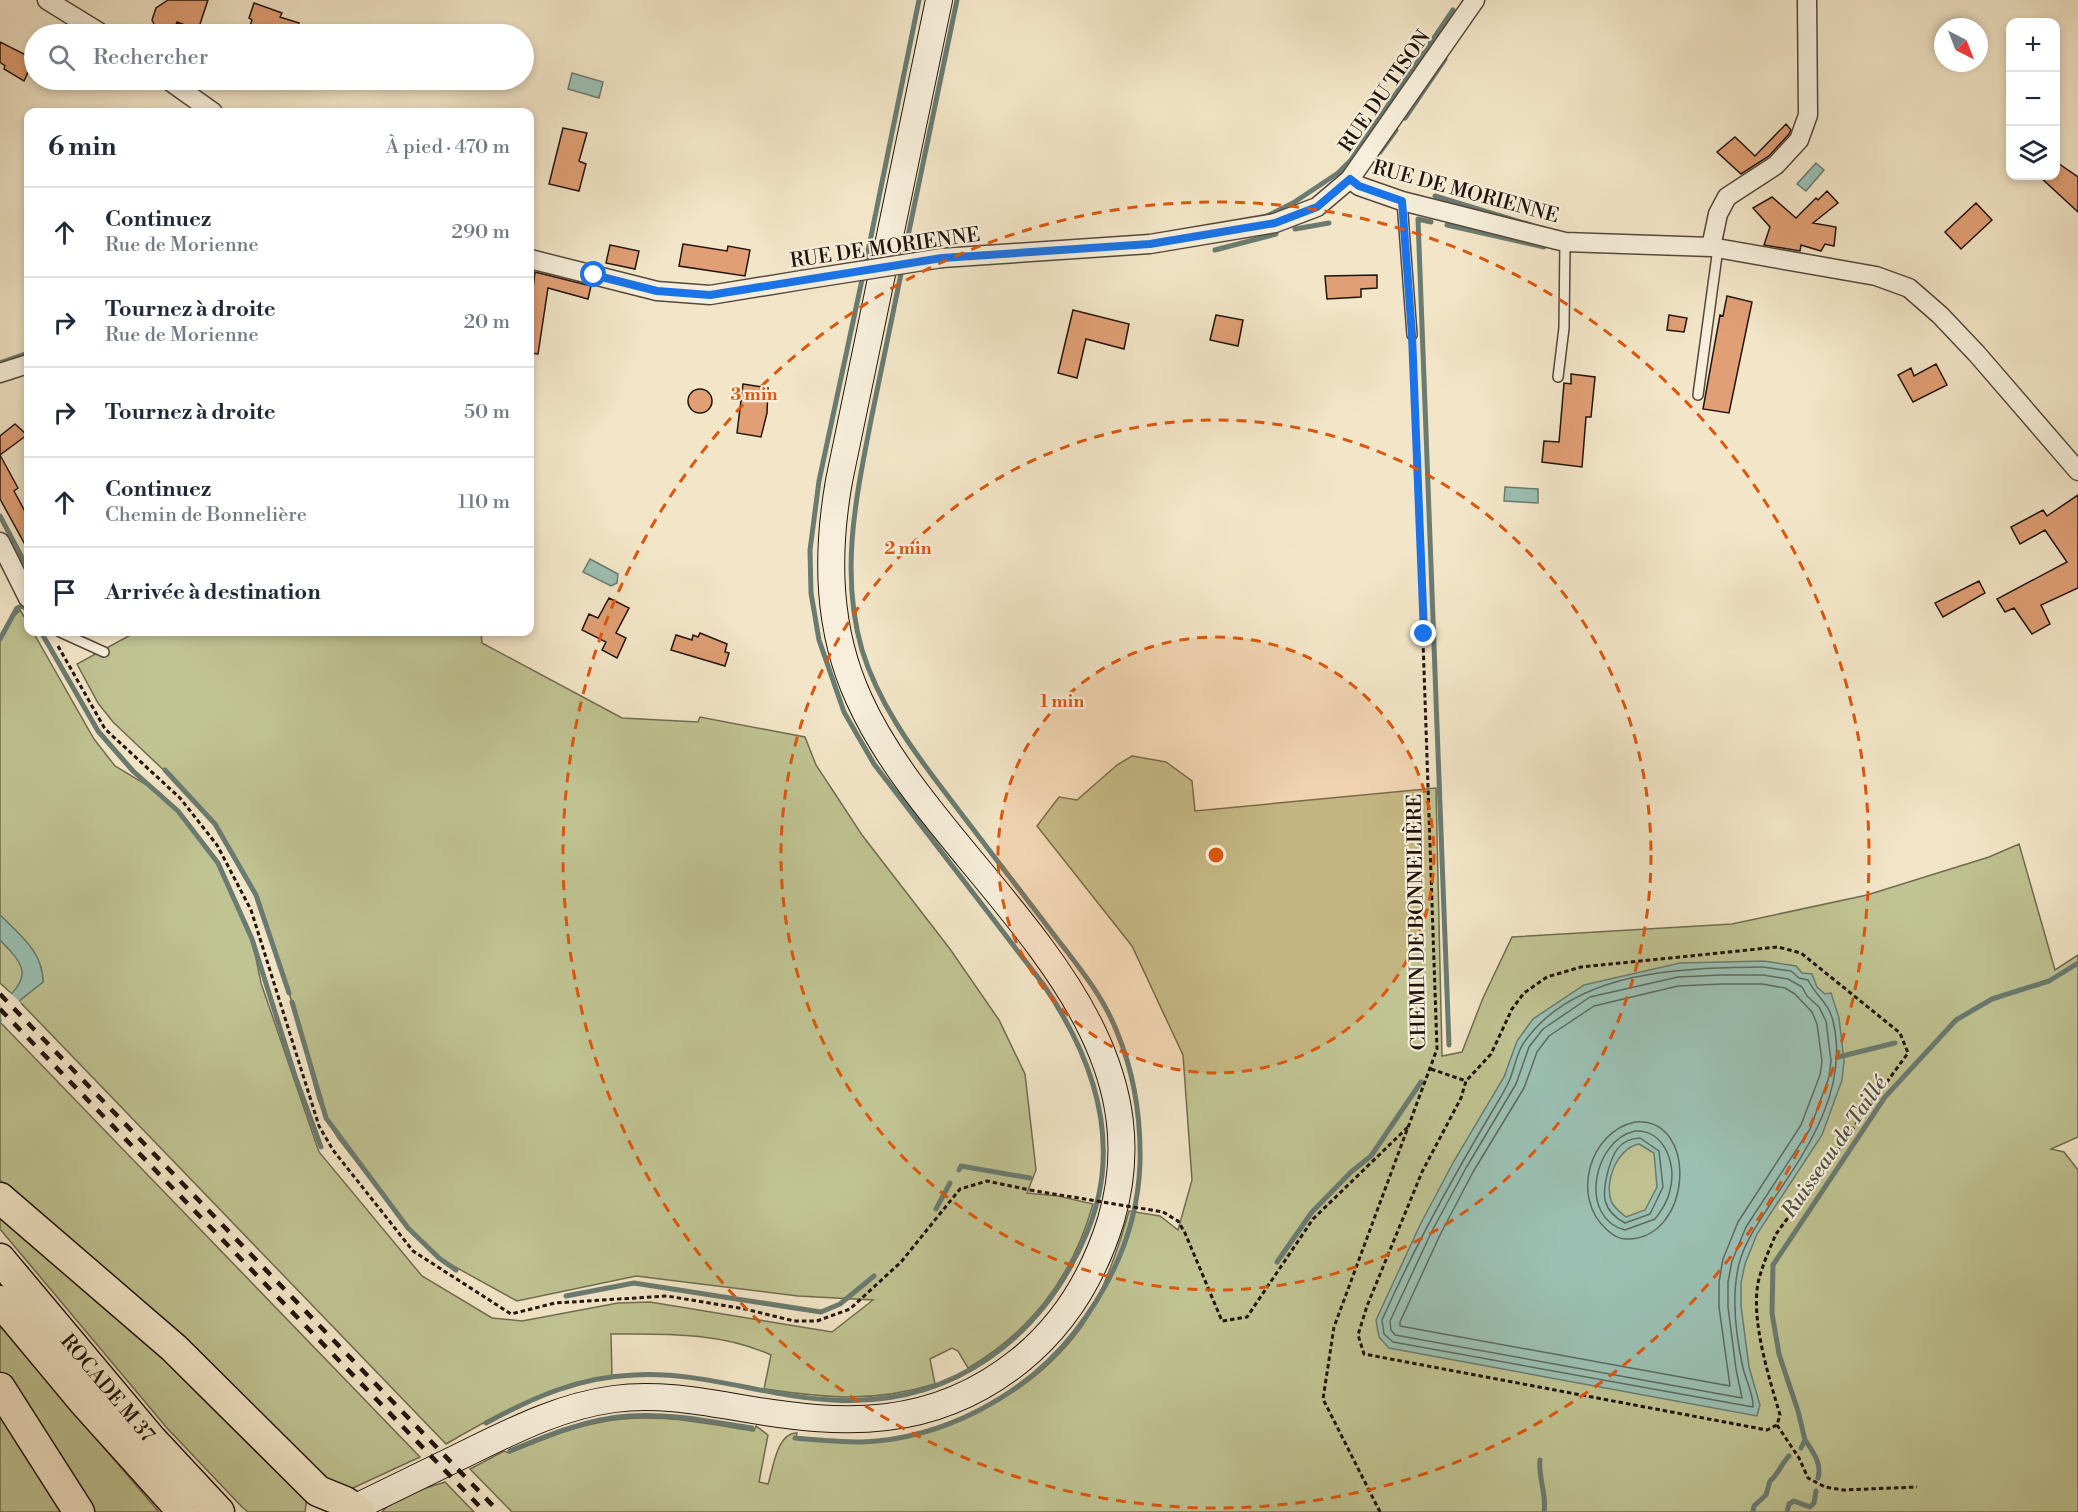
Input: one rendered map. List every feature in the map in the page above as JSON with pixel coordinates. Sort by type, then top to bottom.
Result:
[{"type":"highway","points":[[0,1198],[174,1348],[318,1491],[354,1510]]},
{"type":"highway","name":"ROCADE M 37","points":[[0,1259],[151,1439],[219,1512]]},
{"type":"highway","name":"ROCADE M 37","points":[[0,1301],[84,1402],[183,1512]]},
{"type":"highway","points":[[0,1388],[79,1512]]},
{"type":"main road","points":[[354,1510],[525,1424],[557,1412],[607,1400],[648,1396],[683,1399],[813,1419],[842,1421],[904,1416],[932,1408],[999,1376],[1038,1344],[1074,1300],[1098,1256],[1114,1208],[1120,1155],[1116,1104],[1104,1057],[1088,1019],[1064,982],[911,784],[872,726],[849,676],[841,649],[831,596],[830,541],[839,481],[939,0]]},
{"type":"street","points":[[46,0],[86,24]]},
{"type":"street","name":"RUE DU TISON","points":[[1350,179],[1475,0]]},
{"type":"street","points":[[1714,248],[1718,214],[1727,197],[1776,165],[1799,140],[1808,115],[1807,0]]},
{"type":"street","points":[[182,90],[207,108]]},
{"type":"street","name":"RUE DE MORIENNE","points":[[534,261],[657,291],[710,295],[942,258],[1150,244],[1275,223],[1317,207],[1350,179],[1359,186],[1402,201],[1565,242],[1714,248],[1876,276],[1909,288],[1940,315],[1977,354],[2078,471]]},
{"type":"street","points":[[0,373],[24,365]]},
{"type":"street","points":[[0,542],[24,590]]},
{"type":"lane","points":[[1402,201],[1412,335]]},
{"type":"lane","points":[[1558,376],[1564,328],[1565,242]]},
{"type":"lane","points":[[1698,395],[1714,248]]},
{"type":"lane","points":[[69,636],[104,652]]},
{"type":"path","name":"CHEMIN DE BONNELIÈRE","points":[[1380,1512],[1323,1399],[1334,1327],[1412,1123],[1437,1049],[1412,335]]},
{"type":"path","points":[[56,641],[105,729],[180,798],[217,845],[251,910],[319,1126],[333,1150],[413,1251],[511,1314],[555,1303],[667,1296],[745,1309],[794,1321],[817,1321],[850,1309],[901,1262],[960,1188],[987,1181],[1163,1212],[1178,1221],[1185,1233],[1222,1321],[1247,1317],[1313,1219],[1412,1123]]},
{"type":"path","points":[[1778,947],[1801,953],[1899,1033],[1908,1053],[1776,1234],[1765,1261],[1758,1284],[1757,1320],[1780,1415],[1777,1425],[1767,1430],[1364,1354],[1358,1335],[1367,1306],[1422,1172],[1461,1098],[1466,1081],[1491,1054],[1512,1009],[1524,993],[1546,977],[1581,967],[1778,947]]},
{"type":"path","points":[[1431,1069],[1466,1081]]},
{"type":"path","points":[[1777,1425],[1799,1458],[1808,1478],[1825,1487],[1843,1490],[1917,1487]]},
{"type":"green space","points":[[20,610],[24,616],[24,636],[35,636],[94,739],[115,766],[160,793],[178,811],[218,863],[252,939],[261,983],[319,1152],[422,1276],[492,1318],[522,1321],[618,1303],[650,1302],[832,1332],[873,1300],[798,1296],[636,1276],[517,1301],[439,1258],[408,1228],[338,1138],[326,1118],[318,1099],[292,1002],[256,895],[215,824],[192,797],[113,722],[98,703],[77,664],[129,636],[481,636],[482,643],[622,718],[698,722],[700,717],[805,737],[816,765],[862,835],[950,949],[999,1020],[1025,1074],[1036,1170],[1027,1193],[1058,1196],[1093,1204],[1085,1230],[1062,1277],[1047,1299],[1012,1337],[968,1368],[958,1351],[952,1348],[930,1359],[935,1384],[890,1394],[850,1397],[809,1395],[764,1389],[771,1355],[752,1347],[693,1336],[611,1334],[612,1377],[567,1387],[526,1402],[446,1444],[19,1001],[43,982],[39,962],[29,945],[0,915],[0,641],[8,623]]},
{"type":"green space","points":[[1132,756],[1166,762],[1192,781],[1195,811],[1436,788],[1442,1056],[1462,1052],[1483,998],[1512,937],[1732,924],[1867,895],[1989,857],[2019,844],[2055,970],[2078,955],[2078,1137],[2051,1149],[2064,1152],[2078,1170],[2078,1512],[512,1512],[470,1469],[504,1451],[509,1453],[563,1432],[597,1423],[656,1418],[754,1431],[756,1426],[768,1435],[759,1482],[768,1484],[780,1445],[790,1434],[797,1433],[796,1438],[864,1442],[926,1432],[956,1422],[1012,1393],[1060,1353],[1080,1329],[1102,1288],[1129,1211],[1160,1216],[1178,1230],[1192,1180],[1183,1055],[1132,946],[1037,826],[1059,797],[1077,800],[1117,765]]},
{"type":"green space","points":[[0,940],[18,959],[23,971],[19,986],[12,994],[0,983]]},
{"type":"green space","points":[[0,1022],[420,1457],[353,1488],[331,1487],[0,1180]]},
{"type":"green space","points":[[0,1206],[125,1315],[307,1498],[305,1512],[248,1512],[242,1507],[167,1428],[0,1229]]},
{"type":"green space","points":[[0,1326],[159,1512],[86,1512],[0,1375]]},
{"type":"green space","points":[[0,1408],[66,1512],[0,1512]]},
{"type":"green space","points":[[445,1482],[474,1512],[382,1512],[403,1497]]},
{"type":"water","points":[[572,73],[603,82],[599,98],[568,89]]},
{"type":"water","points":[[1816,163],[1824,170],[1806,191],[1797,184]]},
{"type":"water","points":[[1505,487],[1538,489],[1538,503],[1504,501]]},
{"type":"water","points":[[590,559],[618,574],[617,583],[611,586],[583,572]]},
{"type":"water","points":[[0,915],[35,953],[42,971],[43,982],[19,1001],[0,1022],[0,1006],[16,988],[22,973],[17,959],[0,940]]},
{"type":"water","points":[[1764,961],[1796,966],[1802,973],[1812,974],[1817,987],[1825,994],[1831,993],[1839,1018],[1844,1061],[1842,1080],[1822,1135],[1757,1234],[1745,1264],[1741,1283],[1741,1306],[1749,1367],[1760,1405],[1757,1416],[1389,1348],[1379,1337],[1376,1320],[1420,1225],[1454,1161],[1504,1077],[1517,1041],[1533,1019],[1584,985],[1680,963]],"holes":[[[1639,1144],[1654,1153],[1657,1187],[1645,1210],[1626,1217],[1613,1205],[1610,1195],[1609,1186],[1614,1168],[1618,1159],[1631,1147]]]},
{"type":"pier","points":[[9,992],[21,1003],[2,1024],[0,1002]]},
{"type":"building","points":[[168,0],[208,0],[200,24],[177,22],[176,24],[154,24],[152,20],[156,8]]},
{"type":"building","points":[[254,3],[282,13],[280,17],[299,23],[250,24],[252,20],[249,18]]},
{"type":"building","points":[[0,42],[24,54],[24,81],[4,69],[5,66],[0,62]]},
{"type":"building","points":[[1786,124],[1791,130],[1789,134],[1769,156],[1741,174],[1717,152],[1735,137],[1755,156]]},
{"type":"building","points":[[563,128],[587,133],[579,161],[586,164],[579,191],[549,184]]},
{"type":"building","points":[[2060,164],[2078,177],[2078,212],[2043,180],[2060,180]]},
{"type":"building","points":[[1827,191],[1838,203],[1813,223],[1836,227],[1834,246],[1825,244],[1821,251],[1801,245],[1800,251],[1764,245],[1770,227],[1753,208],[1772,197],[1796,218],[1816,198],[1818,200]]},
{"type":"building","points":[[1976,203],[1992,220],[1961,249],[1945,232]]},
{"type":"building","points":[[683,244],[727,251],[728,246],[750,250],[745,276],[679,266]]},
{"type":"building","points":[[610,245],[639,251],[635,269],[606,263]]},
{"type":"building","points":[[535,272],[591,286],[588,299],[548,288],[538,354],[534,354]]},
{"type":"building","points":[[1377,275],[1377,288],[1361,289],[1361,297],[1327,299],[1325,276]]},
{"type":"building","points":[[1727,296],[1752,302],[1729,413],[1703,409],[1720,315],[1723,316]]},
{"type":"building","points":[[1073,310],[1129,324],[1124,349],[1086,339],[1077,378],[1058,373]]},
{"type":"building","points":[[1216,315],[1243,320],[1238,346],[1210,340]]},
{"type":"building","points":[[1669,315],[1687,318],[1684,332],[1667,330]]},
{"type":"building","points":[[1936,364],[1947,385],[1913,402],[1898,375],[1911,368],[1914,376]]},
{"type":"building","points":[[1571,374],[1595,377],[1591,417],[1586,417],[1582,467],[1542,462],[1544,441],[1559,442],[1564,383],[1571,384]]},
{"type":"building","points":[[743,384],[768,388],[767,413],[761,437],[737,433]]},
{"type":"building","points":[[700,389],[709,392],[712,401],[709,410],[700,413],[691,410],[688,401],[691,392]]},
{"type":"building","points":[[15,424],[24,432],[24,437],[0,455],[0,436]]},
{"type":"building","points":[[0,455],[18,488],[14,491],[24,510],[24,543],[0,499]]},
{"type":"building","points":[[2078,495],[2078,588],[2041,605],[2050,624],[2032,634],[2014,608],[2005,612],[1997,599],[2067,562],[2045,530],[2020,544],[2011,527],[2043,510],[2047,516]]},
{"type":"building","points":[[1979,581],[1985,593],[1943,617],[1935,603]]},
{"type":"building","points":[[609,598],[629,608],[616,633],[626,638],[617,658],[602,650],[606,642],[582,630],[589,614],[598,618]]},
{"type":"building","points":[[700,633],[727,644],[725,652],[729,653],[725,666],[671,650],[676,635],[692,640],[693,635],[698,637]]},
{"type":"waterway","points":[[865,266],[919,0]]},
{"type":"waterway","points":[[903,260],[957,0]]},
{"type":"waterway","points":[[1339,175],[1338,173],[1351,160],[1453,10]]},
{"type":"waterway","points":[[1405,118],[1445,59]]},
{"type":"waterway","points":[[1380,152],[1396,130]]},
{"type":"waterway","points":[[1265,217],[1293,203],[1338,173]]},
{"type":"waterway","points":[[1435,196],[1531,225]]},
{"type":"waterway","points":[[1431,222],[1418,219],[1449,1045]]},
{"type":"waterway","points":[[1295,229],[1329,223]]},
{"type":"waterway","points":[[1447,225],[1544,247]]},
{"type":"waterway","points":[[1215,250],[1276,234]]},
{"type":"waterway","points":[[795,1438],[862,1442],[922,1433],[980,1410],[1031,1376],[1054,1356],[1074,1333],[1100,1294],[1129,1232],[1138,1187],[1140,1163],[1138,1113],[1128,1063],[1111,1018],[1077,964],[908,741],[886,706],[862,650],[855,620],[852,591],[851,561],[856,503],[902,269]]},
{"type":"waterway","points":[[486,1423],[557,1390],[594,1380],[634,1375],[710,1380],[783,1394],[833,1400],[876,1399],[917,1392],[954,1378],[989,1358],[1019,1333],[1046,1303],[1069,1269],[1088,1230],[1098,1197],[1103,1165],[1102,1133],[1097,1102],[1076,1041],[1043,984],[874,764],[844,712],[819,640],[811,593],[810,550],[819,481],[863,275]]},
{"type":"waterway","points":[[0,363],[24,354]]},
{"type":"waterway","points":[[0,516],[24,561]]},
{"type":"waterway","points":[[0,639],[17,608],[24,607]]},
{"type":"waterway","points":[[43,636],[98,731],[133,771],[178,811],[218,863],[252,939],[295,1076],[321,1147]]},
{"type":"waterway","points":[[165,770],[215,824],[256,895],[289,993]]},
{"type":"waterway","name":"Ruisseau de Taillé","points":[[1801,1448],[1805,1440],[1779,1354],[1772,1313],[1773,1265],[1885,1097],[1956,1020],[1992,999],[2049,981],[2078,963]]},
{"type":"waterway","points":[[292,1002],[326,1118],[408,1228],[439,1258],[456,1270]]},
{"type":"waterway","points":[[1838,1057],[1895,1043]]},
{"type":"waterway","points":[[1277,1262],[1312,1212],[1351,1172],[1371,1156],[1421,1082]]},
{"type":"waterway","points":[[959,1170],[961,1166],[1030,1178]]},
{"type":"waterway","points":[[936,1209],[950,1183]]},
{"type":"waterway","points":[[566,1296],[634,1283],[821,1312],[840,1304],[874,1276]]},
{"type":"waterway","points":[[510,1451],[583,1424],[629,1416],[675,1417],[752,1428]]},
{"type":"waterway","name":"Ruisseau de Taillé","points":[[1805,1440],[1818,1463],[1818,1478]]},
{"type":"waterway","name":"Ruisseau de Taillé","points":[[1753,1512],[1754,1506],[1766,1495],[1770,1481],[1789,1456]]},
{"type":"waterway","points":[[1540,1460],[1544,1512]]},
{"type":"waterway","name":"Ruisseau de Taillé","points":[[1787,1512],[1789,1504],[1794,1501],[1810,1507],[1814,1503],[1816,1491]]},
{"type":"railway","points":[[0,994],[499,1512]]},
{"type":"railway","points":[[0,1009],[485,1512]]},
{"type":"route","points":[[594,275],[657,291],[710,295],[942,258],[1150,244],[1275,223],[1317,207],[1350,179],[1359,186],[1402,201],[1412,335],[1424,634]]}]
